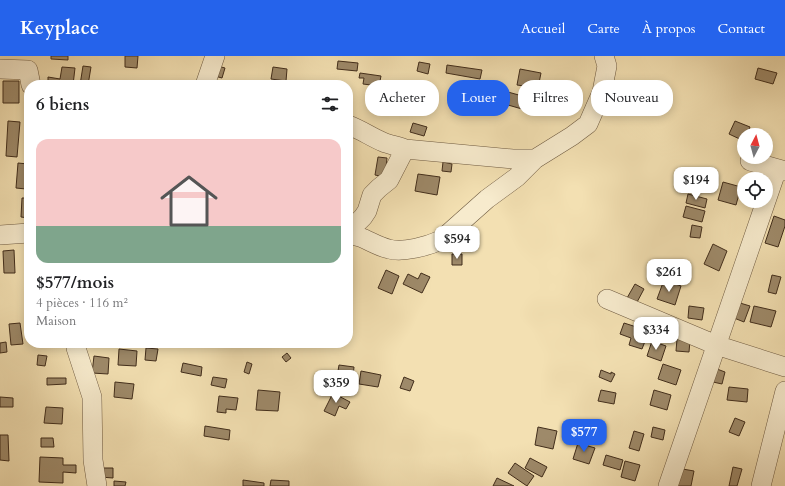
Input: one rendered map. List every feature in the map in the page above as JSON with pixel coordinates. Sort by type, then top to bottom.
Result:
[{"type":"street","points":[[206,80],[215,56]]},
{"type":"street","points":[[353,235],[391,250],[407,250],[433,244],[441,240],[487,199],[517,177],[535,159],[588,124],[602,92],[607,66],[604,56]]},
{"type":"street","points":[[0,69],[28,70],[31,80]]},
{"type":"street","points":[[353,127],[384,143],[405,149],[513,159],[535,159]]},
{"type":"street","points":[[353,228],[367,211],[372,195],[378,188],[389,180],[405,149]]},
{"type":"street","points":[[760,164],[781,170],[773,187]]},
{"type":"street","points":[[668,486],[764,208]]},
{"type":"street","points":[[0,235],[24,233]]},
{"type":"street","points":[[607,298],[716,345],[785,367]]},
{"type":"street","points":[[76,348],[92,397],[93,460],[97,486]]},
{"type":"street","points":[[760,486],[785,391]]},
{"type":"building","points":[[51,56],[68,56],[68,60],[51,59]]},
{"type":"building","points":[[125,56],[138,56],[137,68],[125,67]]},
{"type":"building","points":[[338,61],[358,63],[357,71],[337,69]]},
{"type":"building","points":[[419,62],[430,64],[428,74],[417,71]]},
{"type":"building","points":[[214,65],[225,68],[222,78],[211,75]]},
{"type":"building","points":[[447,65],[482,70],[480,79],[446,73]]},
{"type":"building","points":[[83,66],[91,67],[89,80],[81,80]]},
{"type":"building","points":[[62,67],[75,68],[74,80],[48,80],[48,77],[60,79]]},
{"type":"building","points":[[273,67],[287,69],[286,80],[271,79]]},
{"type":"building","points":[[758,68],[777,73],[773,84],[755,79]]},
{"type":"building","points":[[520,69],[541,73],[540,80],[518,80],[517,85]]},
{"type":"building","points":[[360,73],[381,76],[380,80],[365,80],[365,84],[363,84],[364,78],[359,78]]},
{"type":"building","points":[[3,81],[19,81],[19,103],[3,103]]},
{"type":"building","points":[[510,93],[518,95],[518,108],[510,106]]},
{"type":"building","points":[[8,121],[20,122],[17,157],[6,156]]},
{"type":"building","points":[[735,121],[750,127],[737,128],[737,138],[729,134]]},
{"type":"building","points":[[413,123],[427,127],[424,136],[410,132]]},
{"type":"building","points":[[378,157],[387,158],[385,177],[375,175]]},
{"type":"building","points":[[443,162],[452,164],[451,172],[442,171]]},
{"type":"building","points":[[18,163],[24,164],[24,189],[16,188]]},
{"type":"building","points":[[418,174],[440,177],[437,195],[415,191]]},
{"type":"building","points":[[723,182],[737,186],[736,205],[718,200]]},
{"type":"building","points":[[688,194],[707,199],[705,208],[686,203]]},
{"type":"building","points":[[22,198],[24,198],[24,217],[21,217]]},
{"type":"building","points":[[686,206],[705,211],[702,222],[683,217]]},
{"type":"building","points":[[774,216],[785,220],[785,226],[778,247],[765,243]]},
{"type":"building","points":[[692,225],[702,227],[700,238],[690,237]]},
{"type":"building","points":[[713,244],[727,251],[719,271],[704,264]]},
{"type":"building","points":[[14,250],[15,273],[4,273],[3,251]]},
{"type":"building","points":[[452,254],[462,254],[462,265],[452,265]]},
{"type":"building","points":[[386,270],[399,276],[392,294],[378,288]]},
{"type":"building","points":[[421,273],[430,277],[422,293],[403,284],[408,274],[418,279]]},
{"type":"building","points":[[772,275],[781,277],[776,294],[768,292]]},
{"type":"building","points":[[664,280],[681,286],[675,305],[657,299]]},
{"type":"building","points":[[635,284],[644,289],[636,304],[627,298]]},
{"type":"building","points":[[740,303],[750,306],[744,322],[734,318]]},
{"type":"building","points":[[689,306],[704,308],[702,320],[688,318]]},
{"type":"building","points":[[754,306],[776,311],[771,327],[750,322]]},
{"type":"building","points":[[20,323],[23,344],[11,345],[9,324]]},
{"type":"building","points":[[624,323],[649,331],[642,349],[629,345],[631,338],[620,334]]},
{"type":"building","points":[[677,339],[690,341],[689,352],[676,351]]},
{"type":"building","points":[[652,341],[666,346],[661,361],[647,356]]},
{"type":"building","points":[[6,342],[7,352],[0,353],[0,343]]},
{"type":"building","points":[[146,348],[158,349],[156,361],[145,360]]},
{"type":"building","points":[[119,349],[137,351],[136,366],[118,365]]},
{"type":"building","points":[[287,353],[291,358],[286,362],[282,357]]},
{"type":"building","points":[[38,355],[47,356],[45,366],[37,365]]},
{"type":"building","points":[[94,356],[109,358],[108,374],[92,373]]},
{"type":"building","points":[[247,362],[252,364],[249,374],[244,372]]},
{"type":"building","points":[[183,363],[202,367],[201,376],[181,372]]},
{"type":"building","points":[[663,364],[681,370],[676,385],[658,379]]},
{"type":"building","points":[[339,365],[354,367],[352,386],[336,383]]},
{"type":"building","points":[[717,369],[725,372],[722,384],[713,382]]},
{"type":"building","points":[[601,370],[615,374],[611,382],[599,377]]},
{"type":"building","points":[[361,371],[381,375],[378,387],[359,384]]},
{"type":"building","points":[[213,377],[227,379],[225,388],[211,385]]},
{"type":"building","points":[[404,377],[414,381],[410,391],[400,388]]},
{"type":"building","points":[[47,378],[66,378],[66,384],[47,385]]},
{"type":"building","points":[[115,382],[134,384],[132,399],[114,397]]},
{"type":"building","points":[[729,387],[748,389],[747,402],[727,400]]},
{"type":"building","points":[[258,390],[280,392],[278,411],[256,410]]},
{"type":"building","points":[[601,390],[616,393],[614,404],[598,401]]},
{"type":"building","points":[[654,390],[671,395],[667,410],[650,405]]},
{"type":"building","points":[[333,393],[350,402],[346,409],[339,406],[335,416],[324,411]]},
{"type":"building","points":[[219,396],[238,398],[236,410],[226,409],[226,413],[217,412]]},
{"type":"building","points":[[0,397],[13,398],[13,407],[0,407]]},
{"type":"building","points":[[46,407],[63,408],[62,424],[44,423]]},
{"type":"building","points":[[735,418],[745,422],[739,436],[729,432]]},
{"type":"building","points":[[205,426],[230,430],[229,440],[204,436]]},
{"type":"building","points":[[538,427],[557,431],[553,449],[535,445]]},
{"type":"building","points":[[653,427],[665,430],[663,440],[651,437]]},
{"type":"building","points":[[634,431],[644,434],[639,451],[629,448]]},
{"type":"building","points":[[0,435],[8,435],[9,461],[0,460]]},
{"type":"building","points":[[41,438],[53,438],[54,447],[41,447]]},
{"type":"building","points":[[578,443],[595,448],[589,464],[573,459]]},
{"type":"building","points":[[606,455],[623,460],[620,470],[603,465]]},
{"type":"building","points":[[40,457],[63,458],[63,465],[76,465],[76,473],[63,472],[63,483],[39,482]]},
{"type":"building","points":[[530,458],[547,467],[542,477],[525,468]]},
{"type":"building","points":[[625,461],[640,465],[635,481],[621,477]]},
{"type":"building","points":[[515,463],[534,476],[527,486],[508,473]]},
{"type":"building","points":[[733,467],[742,469],[737,486],[729,486]]},
{"type":"building","points":[[100,468],[113,468],[113,478],[100,477]]},
{"type":"building","points":[[677,468],[694,471],[691,486],[674,486]]},
{"type":"building","points":[[497,478],[514,486],[493,486]]},
{"type":"building","points":[[243,480],[264,483],[264,486],[243,486]]},
{"type":"building","points":[[271,480],[289,481],[289,486],[270,486]]},
{"type":"building","points":[[114,481],[126,482],[125,486],[114,486]]}]
